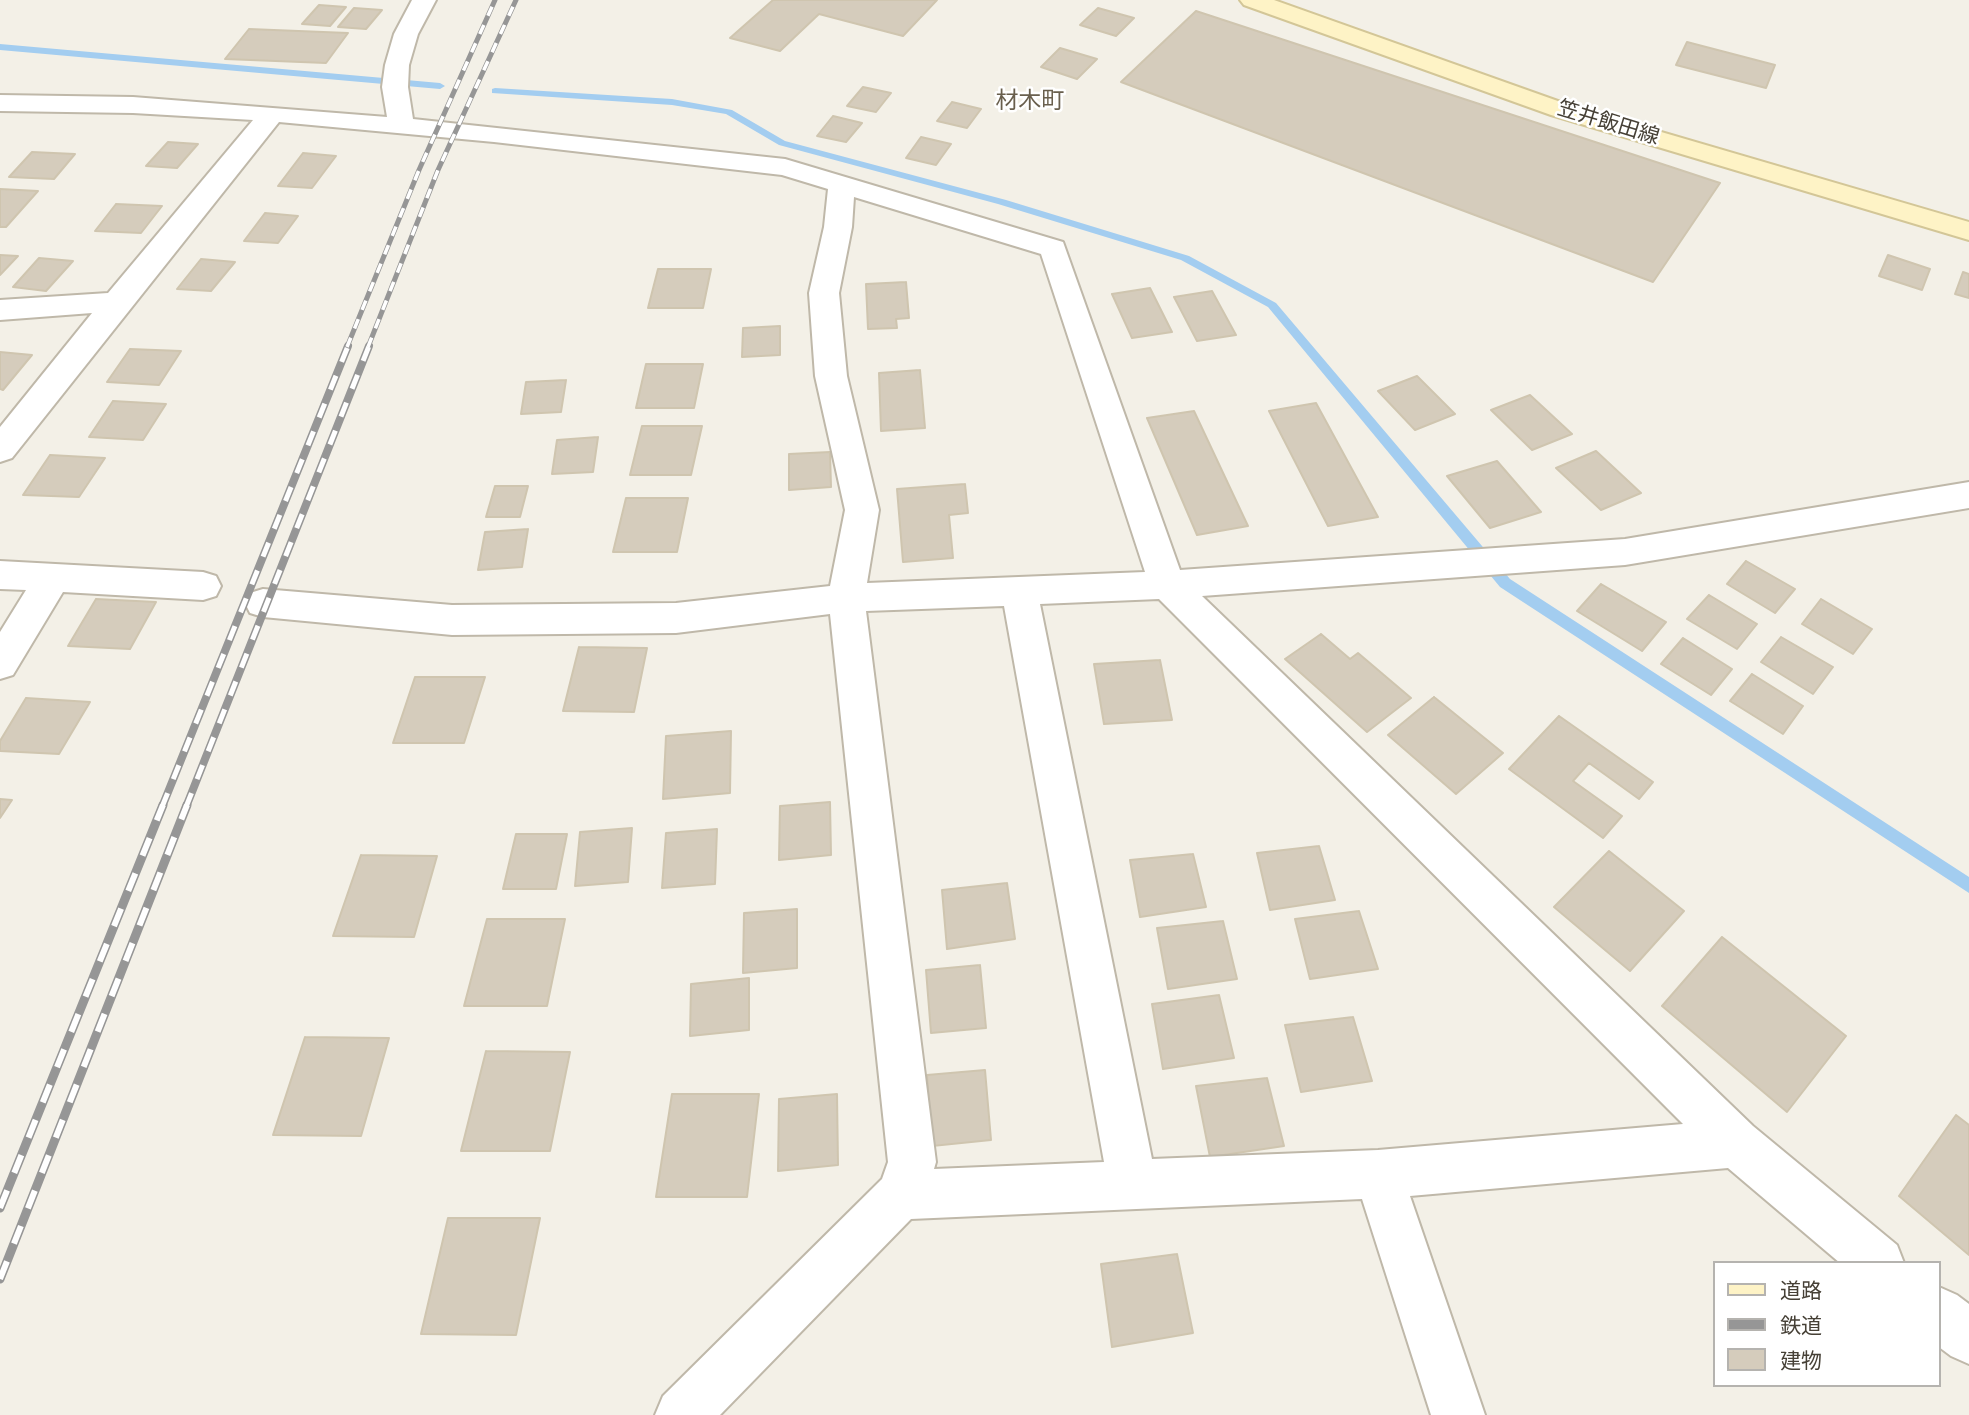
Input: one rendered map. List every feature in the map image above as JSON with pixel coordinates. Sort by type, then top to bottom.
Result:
[{"type":"main road","name":"笠井飯田線","points":[[1252,0],[1560,110],[1904,214],[1969,231]]},
{"type":"street","points":[[402,127],[396,81],[407,34],[424,0]]},
{"type":"street","points":[[0,103],[133,105],[272,114],[785,167],[1053,247],[1167,585],[1736,1143],[1877,1261]]},
{"type":"street","points":[[0,450],[117,302],[272,114]]},
{"type":"street","points":[[682,1415],[900,1195],[912,1162],[846,598],[862,510],[831,376],[824,293],[838,227],[842,183]]},
{"type":"street","points":[[0,310],[117,302]]},
{"type":"street","points":[[263,603],[452,620],[676,618],[846,598],[1167,585],[1625,552],[1969,495]]},
{"type":"street","points":[[0,575],[202,586]]},
{"type":"street","points":[[0,664],[53,578]]},
{"type":"street","points":[[1019,591],[1133,1185]]},
{"type":"street","points":[[900,1195],[1378,1174],[1736,1143]]},
{"type":"street","points":[[1378,1174],[1458,1415]]},
{"type":"street","points":[[1941,1315],[1969,1338]]},
{"type":"building","points":[[773,0],[937,0],[903,36],[819,14],[780,51],[730,38]]},
{"type":"building","points":[[319,5],[346,7],[330,26],[302,24]]},
{"type":"building","points":[[354,8],[382,10],[366,29],[338,27]]},
{"type":"building","points":[[1098,8],[1134,18],[1116,36],[1080,25]]},
{"type":"building","points":[[1196,11],[1720,183],[1653,282],[1121,82]]},
{"type":"building","points":[[249,29],[348,33],[326,63],[225,59]]},
{"type":"building","points":[[1687,42],[1775,65],[1766,88],[1676,65]]},
{"type":"building","points":[[1060,48],[1097,59],[1077,79],[1041,67]]},
{"type":"building","points":[[863,87],[891,93],[876,112],[847,106]]},
{"type":"building","points":[[952,102],[981,109],[967,128],[937,121]]},
{"type":"building","points":[[833,116],[862,123],[846,142],[817,136]]},
{"type":"building","points":[[921,137],[951,144],[936,165],[906,158]]},
{"type":"building","points":[[168,142],[198,144],[177,168],[146,166]]},
{"type":"building","points":[[32,152],[75,154],[54,179],[9,177]]},
{"type":"building","points":[[303,153],[336,156],[312,188],[278,186]]},
{"type":"building","points":[[0,189],[38,191],[6,227],[0,227]]},
{"type":"building","points":[[116,204],[162,206],[141,233],[95,231]]},
{"type":"building","points":[[265,213],[298,216],[278,243],[244,241]]},
{"type":"building","points":[[0,255],[18,256],[0,275]]},
{"type":"building","points":[[1888,255],[1930,269],[1922,290],[1879,276]]},
{"type":"building","points":[[39,258],[73,261],[46,291],[13,287]]},
{"type":"building","points":[[201,259],[235,262],[211,291],[177,289]]},
{"type":"building","points":[[658,269],[711,269],[703,308],[648,308]]},
{"type":"building","points":[[1963,272],[1969,274],[1969,298],[1955,294]]},
{"type":"building","points":[[906,282],[909,318],[896,319],[897,328],[868,329],[866,284]]},
{"type":"building","points":[[1150,288],[1172,332],[1132,338],[1112,294]]},
{"type":"building","points":[[1212,291],[1236,335],[1197,341],[1174,297]]},
{"type":"building","points":[[780,326],[780,355],[742,357],[743,328]]},
{"type":"building","points":[[130,349],[181,351],[159,385],[107,382]]},
{"type":"building","points":[[0,352],[32,355],[3,390],[0,389]]},
{"type":"building","points":[[646,364],[703,364],[694,408],[636,408]]},
{"type":"building","points":[[920,370],[925,428],[881,431],[879,373]]},
{"type":"building","points":[[1417,376],[1455,414],[1415,430],[1378,391]]},
{"type":"building","points":[[566,380],[561,412],[521,414],[526,382]]},
{"type":"building","points":[[1530,395],[1572,434],[1532,450],[1491,410]]},
{"type":"building","points":[[113,401],[166,404],[143,440],[89,437]]},
{"type":"building","points":[[1316,403],[1378,517],[1328,526],[1269,411]]},
{"type":"building","points":[[1194,411],[1248,526],[1197,535],[1147,418]]},
{"type":"building","points":[[642,426],[702,426],[691,475],[630,475]]},
{"type":"building","points":[[598,437],[593,472],[552,474],[557,440]]},
{"type":"building","points":[[1596,451],[1641,493],[1601,510],[1556,468]]},
{"type":"building","points":[[830,452],[831,487],[789,490],[789,454]]},
{"type":"building","points":[[50,455],[105,458],[79,497],[23,495]]},
{"type":"building","points":[[1497,461],[1541,512],[1490,528],[1447,476]]},
{"type":"building","points":[[965,484],[968,513],[949,515],[953,558],[903,562],[897,489]]},
{"type":"building","points":[[495,486],[528,486],[520,517],[486,517]]},
{"type":"building","points":[[626,498],[688,498],[677,552],[613,552]]},
{"type":"building","points":[[528,529],[522,567],[478,570],[485,532]]},
{"type":"building","points":[[1746,561],[1795,589],[1775,613],[1727,584]]},
{"type":"building","points":[[1601,584],[1666,622],[1642,651],[1577,611]]},
{"type":"building","points":[[1709,595],[1757,624],[1737,649],[1687,619]]},
{"type":"building","points":[[96,599],[156,602],[130,649],[68,646]]},
{"type":"building","points":[[1821,599],[1872,629],[1853,654],[1802,624]]},
{"type":"building","points":[[1321,634],[1350,659],[1358,653],[1411,698],[1367,732],[1285,659]]},
{"type":"building","points":[[1781,637],[1833,667],[1813,694],[1761,662]]},
{"type":"building","points":[[1683,638],[1732,669],[1711,695],[1661,664]]},
{"type":"building","points":[[579,647],[647,648],[634,712],[563,711]]},
{"type":"building","points":[[1160,660],[1172,720],[1104,724],[1094,664]]},
{"type":"building","points":[[1752,674],[1803,706],[1783,734],[1730,701]]},
{"type":"building","points":[[415,677],[485,677],[464,743],[393,743]]},
{"type":"building","points":[[1434,697],[1503,753],[1456,794],[1388,735]]},
{"type":"building","points":[[26,698],[90,702],[59,754],[0,751],[0,741]]},
{"type":"building","points":[[1559,716],[1653,782],[1639,799],[1589,763],[1573,781],[1622,816],[1603,838],[1509,769]]},
{"type":"building","points":[[731,731],[730,793],[663,799],[666,736]]},
{"type":"building","points":[[0,799],[12,800],[0,818]]},
{"type":"building","points":[[830,802],[831,855],[779,860],[780,806]]},
{"type":"building","points":[[632,828],[628,882],[575,886],[580,832]]},
{"type":"building","points":[[717,829],[715,884],[662,888],[666,833]]},
{"type":"building","points":[[516,834],[567,834],[556,889],[503,889]]},
{"type":"building","points":[[1319,846],[1335,900],[1270,910],[1257,853]]},
{"type":"building","points":[[1609,851],[1684,911],[1630,971],[1554,907]]},
{"type":"building","points":[[1193,854],[1206,907],[1140,917],[1130,860]]},
{"type":"building","points":[[361,855],[437,856],[414,937],[333,936]]},
{"type":"building","points":[[1007,883],[1015,939],[947,949],[942,890]]},
{"type":"building","points":[[797,909],[797,968],[743,973],[744,913]]},
{"type":"building","points":[[1359,911],[1378,969],[1310,979],[1295,919]]},
{"type":"building","points":[[487,919],[565,919],[547,1006],[464,1006]]},
{"type":"building","points":[[1223,921],[1237,979],[1168,989],[1157,928]]},
{"type":"building","points":[[1722,937],[1846,1036],[1787,1112],[1662,1006]]},
{"type":"building","points":[[980,965],[986,1028],[931,1033],[926,970]]},
{"type":"building","points":[[749,978],[749,1030],[690,1036],[691,984]]},
{"type":"building","points":[[1219,995],[1234,1058],[1163,1069],[1152,1004]]},
{"type":"building","points":[[1353,1017],[1372,1081],[1301,1092],[1285,1025]]},
{"type":"building","points":[[305,1037],[389,1038],[361,1136],[273,1135]]},
{"type":"building","points":[[486,1051],[570,1052],[550,1151],[461,1151]]},
{"type":"building","points":[[985,1070],[991,1140],[932,1146],[927,1075]]},
{"type":"building","points":[[1267,1078],[1284,1146],[1210,1157],[1196,1086]]},
{"type":"building","points":[[672,1094],[759,1094],[747,1197],[656,1197]]},
{"type":"building","points":[[837,1094],[838,1165],[778,1171],[779,1099]]},
{"type":"building","points":[[1956,1115],[1969,1125],[1969,1255],[1899,1196]]},
{"type":"building","points":[[448,1218],[540,1218],[516,1335],[421,1334]]},
{"type":"building","points":[[1177,1254],[1193,1333],[1112,1347],[1101,1264]]},
{"type":"waterway","points":[[0,47],[440,86]]},
{"type":"waterway","points":[[495,91],[672,102],[729,112],[782,143],[1002,202],[1185,258],[1272,305],[1505,583],[1969,886]]},
{"type":"railway","points":[[347,347],[419,170],[495,0]]},
{"type":"railway","points":[[368,347],[438,170],[516,0]]},
{"type":"railway","points":[[162,807],[348,346]]},
{"type":"railway","points":[[186,807],[369,346]]},
{"type":"railway","points":[[0,1208],[163,805]]},
{"type":"railway","points":[[0,1279],[187,805]]},
{"type":"district","name":"材木町","points":[[1030,102]]}]
